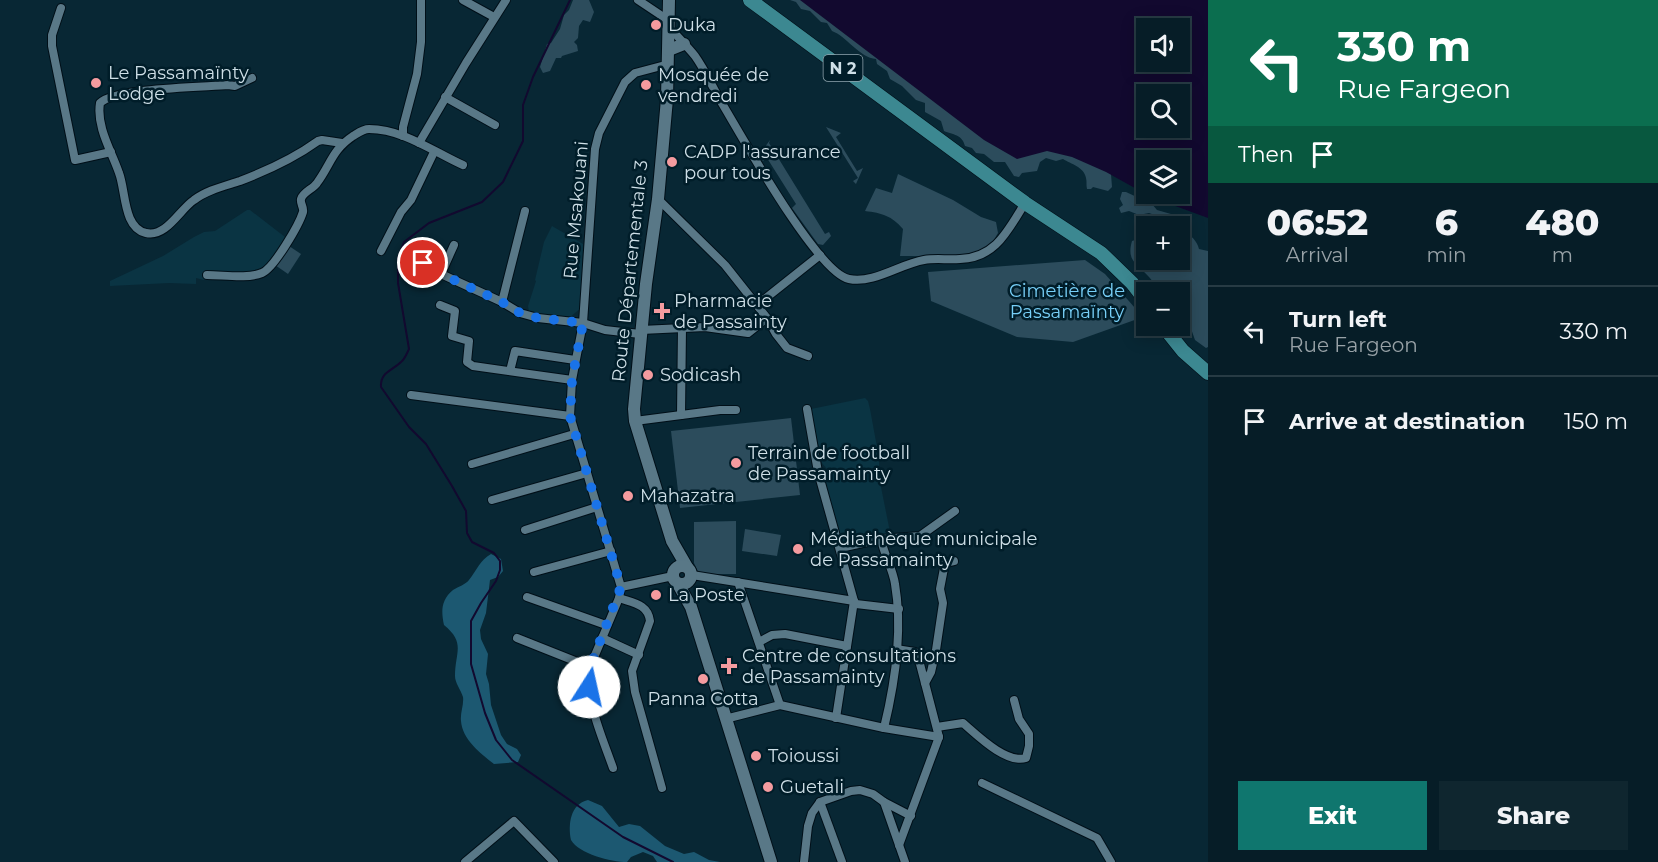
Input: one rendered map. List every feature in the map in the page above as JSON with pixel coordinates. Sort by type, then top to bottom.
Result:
[{"type":"main road","name":"Route Départementale 3","points":[[669,0],[669,64],[658,199],[634,396],[635,421],[725,719],[771,862]]},
{"type":"main road","name":"N 2","points":[[750,0],[1025,203],[1101,253],[1136,288]]},
{"type":"main road","points":[[669,50],[684,44]]},
{"type":"main road","points":[[1171,336],[1183,351],[1206,371]]},
{"type":"street","points":[[403,136],[422,42],[421,0]]},
{"type":"street","points":[[463,0],[494,17]]},
{"type":"street","points":[[419,143],[506,0]]},
{"type":"street","points":[[638,0],[668,22],[695,57],[760,167],[810,243],[838,274],[850,279],[865,280],[904,264],[926,260],[975,258],[985,254],[1000,241],[1025,203]]},
{"type":"street","points":[[61,8],[52,35],[52,46],[75,160],[111,152]]},
{"type":"street","name":"Rue Msakouani","points":[[621,587],[574,434],[570,416],[572,380],[583,323],[595,149],[599,133],[630,77],[646,69],[669,64]]},
{"type":"street","points":[[252,78],[235,86],[173,87],[104,99],[100,103],[99,111],[121,178],[131,220],[141,231],[152,234],[164,228],[195,199],[285,163],[318,141],[342,143]]},
{"type":"street","points":[[445,97],[495,125]]},
{"type":"street","points":[[207,275],[251,275],[260,274],[268,269],[295,228],[303,211],[301,200],[303,196],[318,183],[334,152],[342,143],[366,129],[383,130],[403,136],[463,165]]},
{"type":"street","points":[[381,251],[401,212],[411,200],[434,152]]},
{"type":"street","points":[[658,199],[716,256],[758,305],[787,348],[808,356]]},
{"type":"street","points":[[502,302],[525,212]]},
{"type":"street","points":[[441,274],[454,246]]},
{"type":"street","points":[[758,305],[820,255]]},
{"type":"street","points":[[423,263],[520,313],[538,318],[583,323],[605,330],[641,332],[682,327],[730,329],[748,333],[767,318]]},
{"type":"street","points":[[440,305],[455,311],[452,336],[469,341],[467,362],[473,366],[572,380]]},
{"type":"street","points":[[681,414],[682,327]]},
{"type":"street","points":[[510,371],[514,351],[575,360]]},
{"type":"street","points":[[411,395],[570,416]]},
{"type":"street","points":[[807,409],[818,472],[854,601],[836,718]]},
{"type":"street","points":[[635,421],[681,414],[736,410]]},
{"type":"street","points":[[472,464],[574,434]]},
{"type":"street","points":[[492,500],[586,473]]},
{"type":"street","points":[[525,530],[597,507]]},
{"type":"street","points":[[840,548],[881,539],[920,536],[955,511]]},
{"type":"street","points":[[881,539],[895,581],[898,609],[893,691],[884,728]]},
{"type":"street","points":[[534,572],[611,551]]},
{"type":"street","points":[[925,683],[931,672],[936,650],[943,603],[940,588],[945,563],[954,561]]},
{"type":"street","points":[[613,768],[591,703],[589,687],[590,667],[619,598],[621,587],[682,576],[738,582],[854,601],[856,604],[898,609]]},
{"type":"street","points":[[738,582],[780,705]]},
{"type":"street","points":[[527,597],[606,625]]},
{"type":"street","points":[[619,598],[641,605],[649,614],[650,621],[632,671],[635,692],[662,788]]},
{"type":"street","points":[[759,642],[772,635],[785,634],[847,646]]},
{"type":"street","points":[[517,638],[590,667]]},
{"type":"street","points":[[602,638],[639,655]]},
{"type":"street","points":[[896,649],[915,652],[939,737],[899,845]]},
{"type":"street","points":[[937,727],[963,723],[995,749],[1022,760],[1027,756],[1029,734],[1019,719],[1014,700]]},
{"type":"street","points":[[725,719],[780,705],[884,728],[939,737]]},
{"type":"street","points":[[982,783],[1097,838],[1111,862]]},
{"type":"street","points":[[804,862],[808,826],[812,813],[820,802],[860,790],[873,794],[911,816]]},
{"type":"street","points":[[820,802],[842,862]]},
{"type":"street","points":[[884,802],[905,862]]},
{"type":"street","points":[[465,862],[514,821],[554,862]]},
{"type":"shaded area","points":[[800,0],[1208,0],[1208,218],[1170,204],[1190,204],[1190,150],[1136,150],[1136,189],[1072,157],[1047,151],[1017,159],[984,140]]},
{"type":"shaded area","points":[[247,210],[285,237],[266,269],[254,273],[206,274],[204,280],[196,278],[196,284],[110,286],[110,281],[163,256],[204,232],[215,231]]},
{"type":"shaded area","points":[[552,226],[583,244],[581,308],[570,317],[529,312],[528,306],[544,242]]},
{"type":"shaded area","points":[[865,398],[870,409],[879,458],[879,477],[891,537],[843,544],[824,483],[827,469],[822,463],[811,409]]},
{"type":"shaded area","points":[[491,554],[501,559],[503,571],[498,577],[490,580],[486,613],[480,630],[481,639],[488,654],[486,674],[491,705],[501,735],[507,744],[517,749],[521,755],[518,762],[494,764],[473,745],[462,728],[463,697],[455,676],[458,648],[455,637],[444,625],[442,610],[449,594],[467,582],[481,562]]},
{"type":"shaded area","points":[[588,800],[602,806],[619,827],[629,824],[640,826],[665,846],[684,854],[694,852],[709,860],[720,862],[657,862],[653,856],[643,852],[631,857],[627,862],[620,862],[588,853],[571,840],[570,828],[574,810],[582,802]]},
{"type":"green space","points":[[573,0],[589,0],[594,12],[590,22],[583,20],[579,26],[578,38],[574,42],[578,51],[556,58],[550,71],[543,73],[540,67],[547,44],[551,43],[560,29],[564,15]]},
{"type":"green space","points":[[790,0],[891,0],[1111,174],[1112,187],[1108,191],[1093,187],[1087,189],[1083,171],[1063,159],[1056,161],[1046,158],[1040,162],[1037,171],[1022,173],[1019,177],[1014,176],[1005,162],[994,162],[984,154],[976,153],[972,148],[965,146],[959,137],[944,131],[941,121],[925,112],[925,103],[916,100],[902,86],[890,79],[887,71],[877,64],[876,59],[864,55],[832,31],[827,23],[821,22],[810,11],[801,9],[796,2]]},
{"type":"green space","points":[[826,127],[841,133],[836,137],[857,171],[863,168],[856,184],[853,181],[858,178]]},
{"type":"green space","points":[[770,140],[769,143],[825,234],[829,232],[831,236],[823,245],[818,244],[792,208],[796,204],[767,158],[763,161],[759,155]]},
{"type":"green space","points":[[898,174],[953,200],[981,217],[996,222],[998,233],[993,241],[985,249],[974,253],[900,256],[903,229],[886,216],[865,211],[876,188],[892,193]]},
{"type":"green space","points":[[1122,192],[1126,192],[1136,197],[1136,204],[1152,204],[1157,210],[1178,216],[1149,213],[1139,215],[1129,211],[1121,213],[1119,208],[1123,205],[1120,199]]},
{"type":"green space","points":[[1190,236],[1199,249],[1208,251],[1208,347],[1206,348],[1195,340],[1190,326],[1190,282],[1153,282],[1142,270],[1190,270]]},
{"type":"green space","points":[[1136,240],[1136,264],[1131,254],[1132,241]]},
{"type":"green space","points":[[289,246],[301,254],[288,274],[275,265]]},
{"type":"green space","name":"Cimetière de Passamaïnty","points":[[1085,260],[1105,274],[1136,309],[1136,320],[1073,342],[1017,337],[931,301],[928,272]]},
{"type":"green space","name":"Terrain de football de Passamainty","points":[[791,418],[800,495],[680,508],[671,431]]},
{"type":"green space","points":[[736,521],[736,574],[699,574],[694,563],[694,522]]},
{"type":"green space","points":[[745,529],[781,535],[777,556],[742,551]]},
{"type":"waterway","points":[[570,0],[533,77],[523,105],[523,141],[503,182],[482,202],[429,223],[404,242],[398,258],[398,283],[409,349],[402,361],[382,378],[381,387],[409,427],[426,444],[452,486],[466,511],[467,533],[472,542],[494,553],[500,561],[496,581],[471,621],[471,664],[485,713],[496,740],[512,760],[623,837],[673,862]]},
{"type":"place","name":"Duka","points":[[656,25]]},
{"type":"place","name":"Le Passamaïnty Lodge","points":[[96,83]]},
{"type":"place","name":"Mosquée de vendredi","points":[[646,85]]},
{"type":"place","name":"CADP l'assurance pour tous","points":[[672,162]]},
{"type":"place","name":"Pharmacie de Passainty","points":[[662,311]]},
{"type":"place","name":"Sodicash","points":[[648,375]]},
{"type":"place","name":"Terrain de football de Passamainty","points":[[736,463]]},
{"type":"place","name":"Mahazatra","points":[[628,496]]},
{"type":"place","name":"Médiathèque municipale de Passamainty","points":[[798,549]]},
{"type":"place","name":"La Poste","points":[[656,595]]},
{"type":"place","name":"Centre de consultations de Passamainty","points":[[729,666]]},
{"type":"place","name":"Panna Cotta","points":[[703,679]]},
{"type":"place","name":"Toioussi","points":[[756,756]]},
{"type":"place","name":"Guetali","points":[[768,787]]},
{"type":"route","points":[[423,263],[520,313],[538,318],[583,323],[572,380],[570,416],[621,587],[619,598],[590,667],[589,687]]}]
